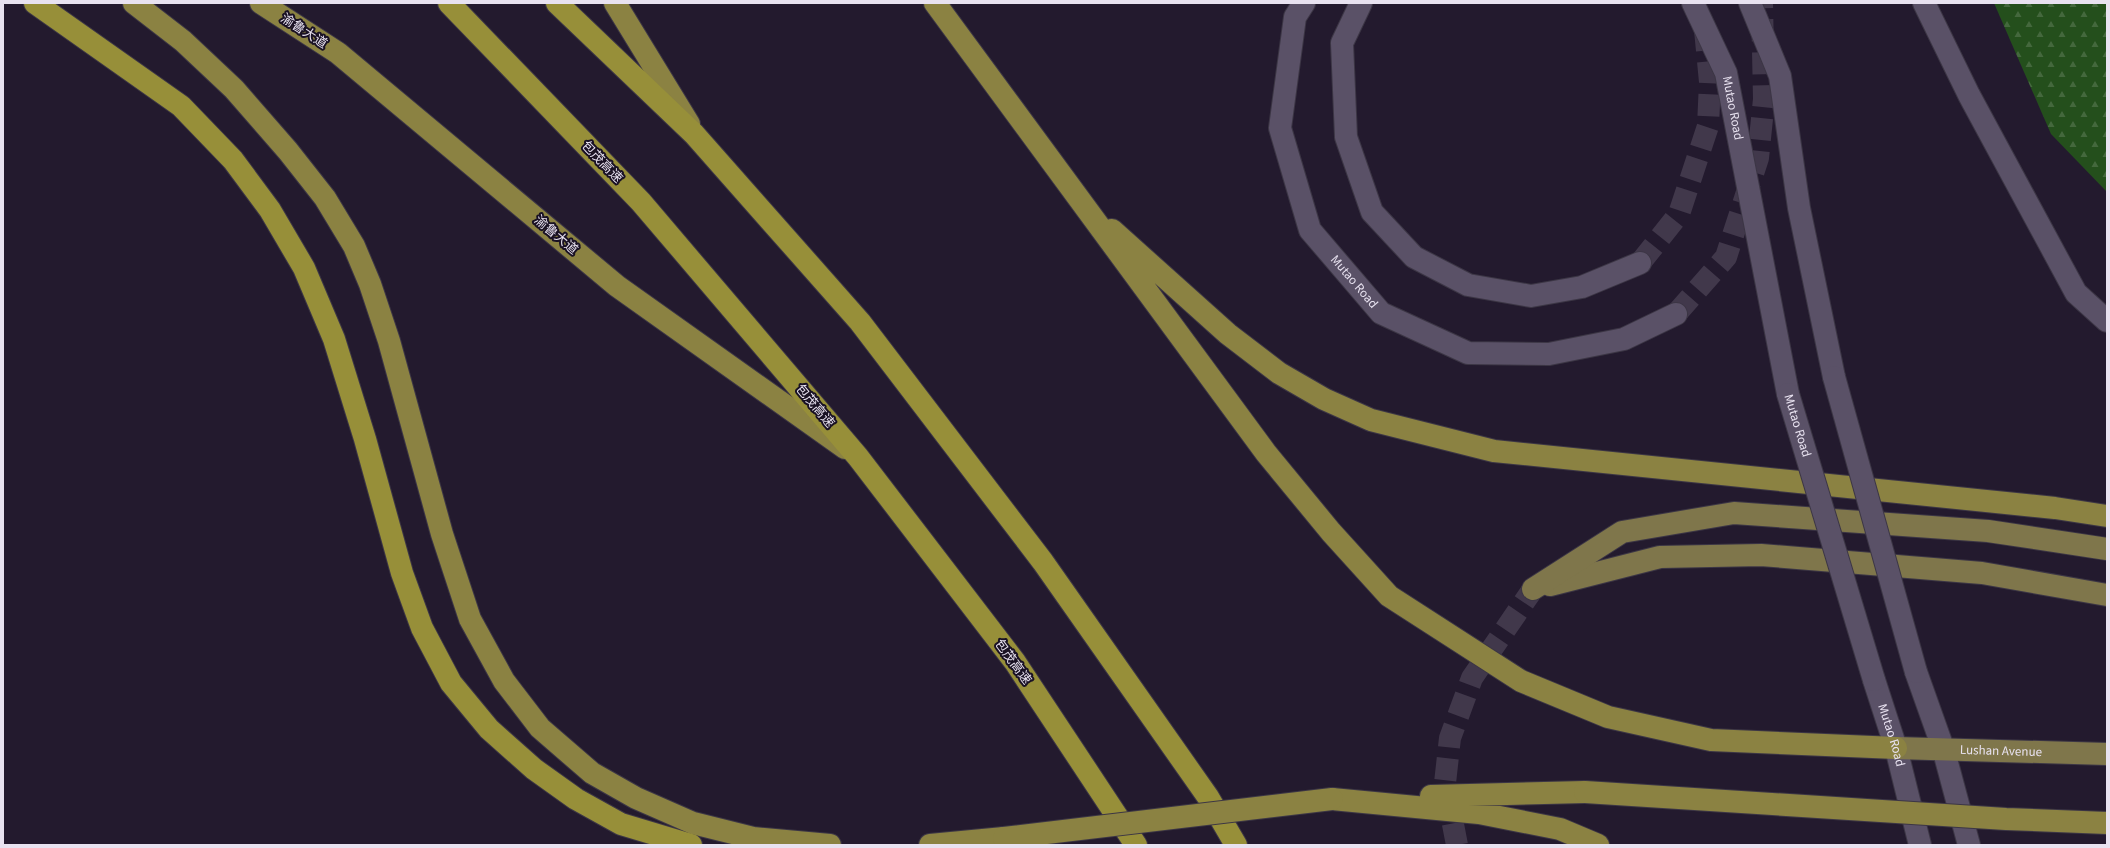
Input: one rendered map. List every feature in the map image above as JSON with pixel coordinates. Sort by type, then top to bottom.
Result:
[{"type":"highway","points":[[35,3],[181,106],[233,160],[270,210],[304,268],[334,339],[365,439],[402,573],[422,628],[451,683],[489,729],[534,769],[576,799],[621,824],[691,845]]},
{"type":"highway","points":[[134,3],[183,41],[234,90],[288,151],[325,198],[354,246],[370,284],[386,334],[442,534],[470,619],[504,681],[540,728],[592,773],[636,798],[694,823],[753,838],[830,845]]},
{"type":"highway","name":"渝鲁大道","points":[[261,3],[338,53],[617,286],[858,457]]},
{"type":"highway","name":"包茂高速","points":[[449,3],[641,202],[858,457],[1015,662],[1136,845]]},
{"type":"highway","points":[[557,3],[694,134],[860,322],[1043,562],[1208,797],[1236,845]]},
{"type":"highway","points":[[615,3],[694,134]]},
{"type":"highway","points":[[935,3],[1266,453],[1331,532],[1389,596],[1521,681],[1608,717],[1711,740],[1896,748]]},
{"type":"highway","points":[[1077,198],[1228,334],[1279,373],[1324,400],[1371,420],[1494,451],[2055,508],[2107,516]]},
{"type":"highway","points":[[930,845],[1004,838],[1332,799],[1585,792],[2006,819],[2107,823]]},
{"type":"highway","points":[[1332,799],[1479,813],[1560,830],[1598,845]]},
{"type":"main road","points":[[2107,549],[1988,531],[1734,512],[1622,532],[1533,589],[1660,558],[1761,555],[1982,574],[2107,596]]},
{"type":"main road","name":"Lushan Avenue","points":[[1896,748],[1943,748],[2107,754]]},
{"type":"street","name":"Mutao Road","points":[[1304,3],[1295,17],[1280,128],[1310,230],[1381,313],[1468,353],[1549,354],[1624,339],[1676,314]]},
{"type":"street","points":[[1361,3],[1342,43],[1346,137],[1372,212],[1414,257],[1468,285],[1531,296],[1582,287],[1640,263]]},
{"type":"street","name":"Mutao Road","points":[[1693,3],[1726,73],[1788,394],[1896,748],[1920,845]]},
{"type":"street","points":[[1750,3],[1780,76],[1800,208],[1834,377],[1916,672],[1943,748],[1969,845]]},
{"type":"street","points":[[1924,3],[1969,95],[2076,293],[2107,320]]},
{"type":"green space","points":[[1994,3],[2107,3],[2107,192],[2051,134]]},
{"type":"tunnel","points":[[1676,314],[1726,257],[1758,158],[1764,99],[1762,3]]},
{"type":"tunnel","points":[[1640,263],[1679,214],[1708,126],[1710,82],[1705,30]]},
{"type":"tunnel","points":[[1457,845],[1445,783],[1450,738],[1472,678],[1533,589]]}]
